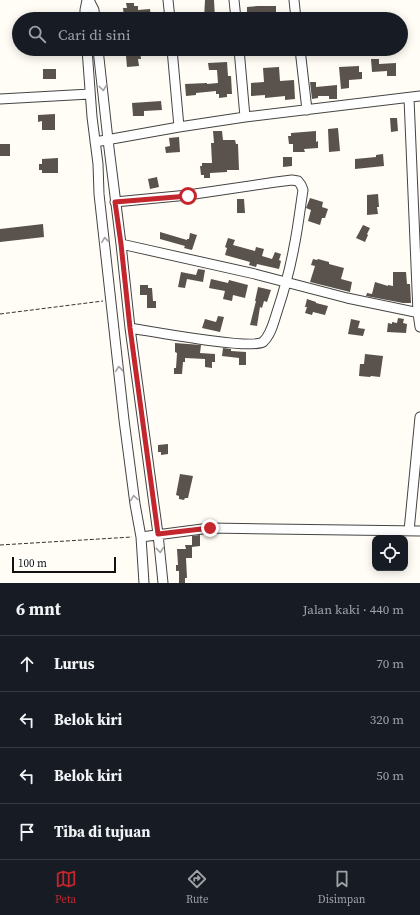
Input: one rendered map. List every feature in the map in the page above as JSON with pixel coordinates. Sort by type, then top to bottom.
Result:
[{"type":"street","points":[[85,12],[88,0]]},
{"type":"street","points":[[88,0],[94,12]]},
{"type":"street","points":[[168,0],[169,12]]},
{"type":"street","points":[[234,0],[235,12]]},
{"type":"street","points":[[294,0],[295,12]]},
{"type":"street","points":[[87,56],[94,142],[98,164],[99,194],[124,420],[141,537],[144,583]]},
{"type":"street","points":[[99,56],[130,328],[158,534],[163,583]]},
{"type":"street","points":[[173,56],[179,126]]},
{"type":"street","points":[[240,56],[245,117]]},
{"type":"street","points":[[301,56],[307,110]]},
{"type":"street","points":[[0,99],[90,94]]},
{"type":"street","points":[[94,142],[179,126],[420,96]]},
{"type":"street","points":[[409,98],[420,327]]},
{"type":"street","points":[[92,117],[106,115]]},
{"type":"street","points":[[115,202],[188,196],[292,180],[298,181],[302,185],[303,190],[294,247],[286,282],[273,324],[268,336],[262,342],[240,344],[130,328]]},
{"type":"street","points":[[121,244],[255,274],[347,298],[419,313]]},
{"type":"street","points":[[409,531],[420,417]]},
{"type":"street","points":[[141,537],[210,528],[420,531]]},
{"type":"path","points":[[0,314],[111,300]]},
{"type":"path","points":[[0,545],[141,537]]},
{"type":"building","points":[[205,0],[214,0],[215,12],[204,12]]},
{"type":"building","points":[[126,3],[134,3],[134,6],[138,6],[138,10],[150,9],[150,12],[123,12],[123,8],[127,8]]},
{"type":"building","points":[[276,6],[276,12],[247,12],[247,7]]},
{"type":"building","points":[[126,56],[141,56],[141,59],[138,59],[139,66],[127,67]]},
{"type":"building","points":[[371,59],[379,59],[379,64],[396,63],[396,76],[387,76],[387,71],[372,72]]},
{"type":"building","points":[[227,62],[228,76],[231,76],[232,94],[227,94],[227,97],[219,98],[219,94],[216,94],[216,91],[196,93],[196,95],[186,96],[185,84],[218,83],[217,70],[209,70],[208,63]]},
{"type":"building","points":[[359,66],[359,72],[362,72],[362,79],[349,80],[349,88],[341,89],[339,67]]},
{"type":"building","points":[[279,67],[280,81],[294,80],[295,99],[285,100],[285,96],[265,98],[265,95],[251,96],[251,83],[264,82],[263,68]]},
{"type":"building","points":[[43,69],[56,69],[56,79],[43,79]]},
{"type":"building","points":[[310,82],[316,82],[316,87],[337,85],[337,99],[329,99],[329,96],[318,96],[318,98],[312,99]]},
{"type":"building","points":[[161,101],[162,110],[144,111],[144,116],[133,116],[132,103]]},
{"type":"building","points":[[55,114],[55,130],[42,130],[42,121],[38,122],[38,115]]},
{"type":"building","points":[[390,118],[397,118],[398,131],[391,132]]},
{"type":"building","points":[[338,128],[340,151],[329,152],[328,129]]},
{"type":"building","points":[[213,131],[222,131],[223,140],[235,140],[236,144],[238,144],[239,170],[227,170],[227,172],[210,173],[210,178],[204,178],[204,175],[201,175],[200,166],[202,166],[202,163],[212,163],[211,143],[214,143]]},
{"type":"building","points":[[316,131],[316,142],[318,141],[318,148],[304,149],[305,152],[293,152],[293,144],[289,144],[288,136],[291,136],[291,133]]},
{"type":"building","points":[[179,137],[180,152],[166,153],[165,147],[170,146],[169,138]]},
{"type":"building","points":[[0,144],[10,144],[10,156],[0,156]]},
{"type":"building","points":[[383,154],[384,166],[355,169],[355,159],[376,157],[376,155]]},
{"type":"building","points":[[283,157],[292,157],[292,166],[283,167]]},
{"type":"building","points":[[58,158],[58,173],[42,173],[42,170],[39,170],[39,164],[42,164],[42,159]]},
{"type":"building","points":[[157,177],[159,187],[150,189],[148,179]]},
{"type":"building","points":[[378,194],[378,214],[367,215],[367,195]]},
{"type":"building","points":[[310,198],[323,202],[322,207],[328,209],[325,218],[322,218],[320,225],[308,221],[311,210],[306,208]]},
{"type":"building","points":[[237,199],[244,199],[245,213],[237,213]]},
{"type":"building","points":[[43,224],[44,237],[0,242],[0,229]]},
{"type":"building","points":[[363,225],[370,228],[365,242],[356,238]]},
{"type":"building","points":[[160,232],[187,240],[189,239],[190,233],[197,235],[192,250],[184,248],[185,246],[160,239]]},
{"type":"building","points":[[228,238],[235,240],[233,245],[255,251],[256,247],[264,249],[262,256],[272,259],[275,252],[281,254],[279,269],[257,264],[256,267],[249,265],[250,262],[225,255],[227,248],[225,247]]},
{"type":"building","points":[[313,259],[329,262],[329,264],[344,268],[341,279],[352,282],[350,292],[310,282],[315,266],[311,265]]},
{"type":"building","points":[[198,269],[205,270],[203,282],[187,279],[185,288],[178,287],[181,272],[196,275]]},
{"type":"building","points":[[393,272],[406,272],[407,284],[410,284],[411,303],[403,303],[366,296],[367,293],[372,294],[375,282],[393,286]]},
{"type":"building","points":[[211,279],[228,283],[229,280],[248,285],[245,298],[233,295],[232,301],[223,299],[225,291],[209,288]]},
{"type":"building","points":[[140,285],[148,285],[148,288],[152,288],[153,301],[156,301],[156,308],[147,308],[147,295],[140,295]]},
{"type":"building","points":[[258,287],[271,290],[267,302],[264,301],[262,308],[260,307],[257,326],[250,325]]},
{"type":"building","points":[[307,299],[328,306],[325,315],[313,312],[312,315],[305,313]]},
{"type":"building","points":[[218,316],[224,317],[220,332],[202,328],[205,319],[216,322]]},
{"type":"building","points":[[398,318],[404,319],[403,323],[407,324],[406,333],[387,332],[388,323],[397,323]]},
{"type":"building","points":[[351,319],[360,321],[358,328],[365,329],[363,336],[348,334]]},
{"type":"building","points":[[175,343],[201,345],[200,353],[215,354],[215,362],[212,362],[212,368],[205,367],[205,359],[185,358],[185,362],[183,362],[182,374],[174,374],[177,353],[175,352]]},
{"type":"building","points":[[223,348],[231,349],[231,351],[246,352],[246,365],[239,365],[239,358],[222,356]]},
{"type":"building","points":[[365,354],[383,356],[380,377],[359,376],[360,364],[364,364]]},
{"type":"building","points":[[168,444],[168,454],[161,455],[161,452],[158,452],[158,445]]},
{"type":"building","points":[[180,474],[193,476],[188,498],[185,498],[184,500],[179,499],[179,496],[176,495]]},
{"type":"building","points":[[200,535],[200,546],[192,547],[192,536]]},
{"type":"building","points":[[185,545],[192,545],[192,558],[186,558],[187,578],[185,578],[185,583],[179,583],[179,571],[176,571],[176,565],[178,565],[177,549],[186,549]]},
{"type":"route","points":[[188,196],[115,202],[130,328],[158,534],[210,528]]}]
